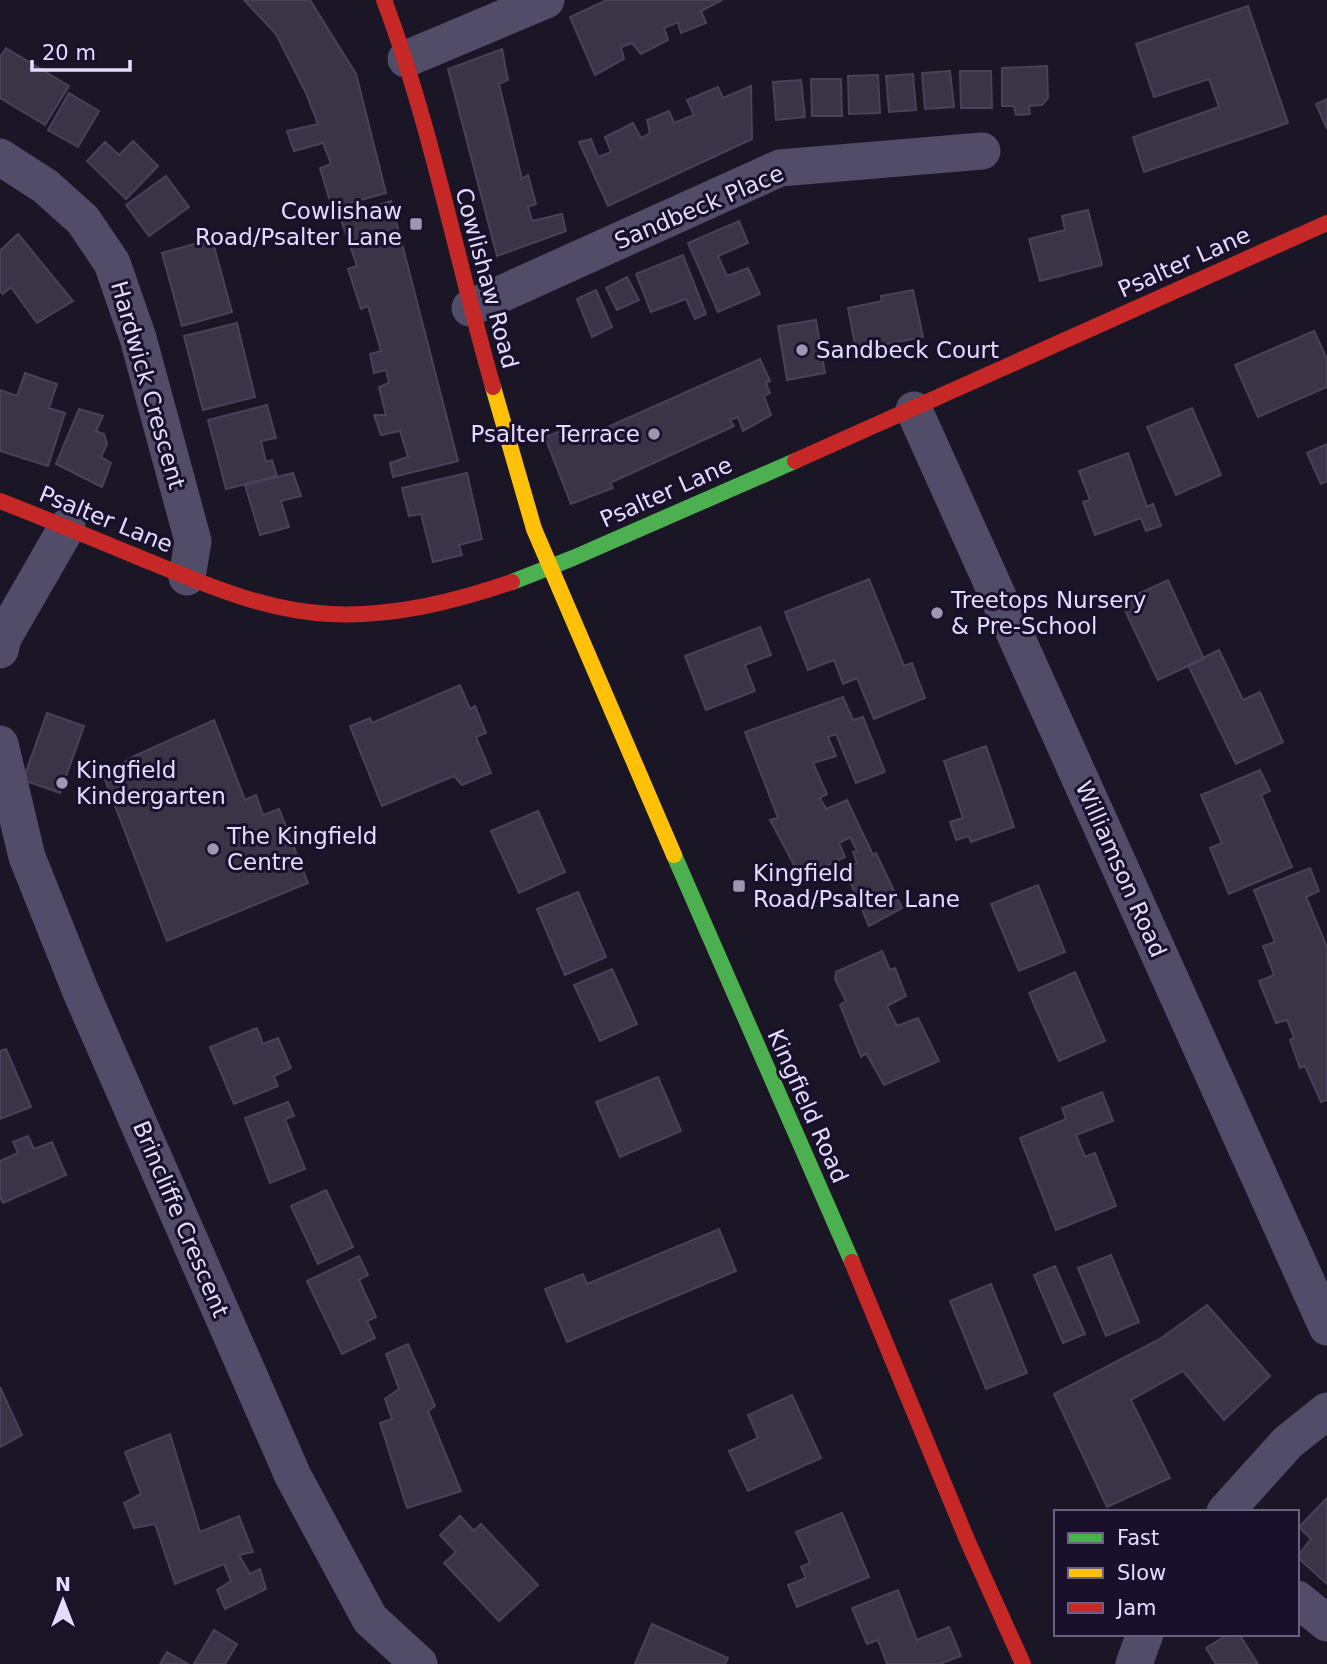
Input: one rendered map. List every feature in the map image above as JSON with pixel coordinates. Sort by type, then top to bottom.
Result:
[{"type":"street","name":"Cowlishaw Road","points":[[384,0],[405,59],[470,308],[529,514],[549,567]]},
{"type":"street","points":[[405,59],[546,0]]},
{"type":"street","name":"Sandbeck Place","points":[[470,308],[780,168],[982,151]]},
{"type":"street","name":"Hardwick Crescent","points":[[0,157],[45,186],[83,220],[112,263],[138,338],[193,541],[187,577]]},
{"type":"street","name":"Psalter Lane","points":[[0,501],[251,600],[299,610],[358,615],[388,614],[459,600],[485,593],[549,567],[914,410],[1327,223]]},
{"type":"street","name":"Williamson Road","points":[[914,410],[1327,1327]]},
{"type":"street","points":[[0,650],[3,638],[67,527]]},
{"type":"street","name":"Kingfield Road","points":[[549,567],[832,1216],[968,1542],[1023,1664]]},
{"type":"street","name":"Brincliffe Crescent","points":[[0,744],[27,857],[81,992],[293,1476],[370,1619],[419,1664]]},
{"type":"street","points":[[1227,1510],[1288,1442],[1327,1410]]},
{"type":"street","points":[[1299,1601],[1327,1623]]},
{"type":"street","points":[[1134,1664],[1144,1636]]},
{"type":"building","points":[[244,0],[310,0],[356,74],[386,193],[332,208],[320,168],[331,164],[323,143],[294,151],[287,131],[318,124],[306,93],[276,34]]},
{"type":"building","points":[[607,0],[722,0],[701,11],[706,23],[681,33],[678,22],[664,28],[668,40],[641,54],[632,43],[621,47],[624,59],[595,75],[570,17]]},
{"type":"building","points":[[1248,6],[1288,123],[1144,172],[1133,137],[1219,107],[1209,79],[1154,97],[1136,44]]},
{"type":"building","points":[[6,48],[69,86],[45,125],[0,98],[0,57]]},
{"type":"building","points":[[502,49],[508,80],[499,84],[522,179],[528,175],[536,204],[528,207],[532,221],[562,214],[566,231],[497,256],[448,69]]},
{"type":"building","points":[[1047,66],[1048,98],[1042,105],[1029,106],[1030,114],[1016,115],[1014,106],[1002,106],[1002,68]]},
{"type":"building","points":[[950,71],[954,107],[925,109],[922,73]]},
{"type":"building","points":[[960,71],[991,71],[992,108],[961,108]]},
{"type":"building","points":[[913,74],[916,110],[889,112],[886,76]]},
{"type":"building","points":[[878,75],[880,113],[849,114],[848,76]]},
{"type":"building","points":[[811,79],[841,79],[842,116],[812,116]]},
{"type":"building","points":[[801,80],[805,117],[776,120],[773,82]]},
{"type":"building","points":[[751,86],[752,139],[608,206],[579,142],[591,139],[598,157],[611,152],[605,137],[633,123],[641,138],[650,133],[647,120],[669,111],[674,123],[694,115],[687,100],[718,87],[723,98]]},
{"type":"building","points":[[69,93],[99,111],[78,147],[48,130]]},
{"type":"building","points":[[1327,99],[1327,129],[1316,104]]},
{"type":"building","points":[[133,141],[158,166],[126,199],[87,161],[105,142],[119,155]]},
{"type":"building","points":[[166,176],[189,207],[149,236],[126,205]]},
{"type":"building","points":[[391,201],[458,461],[393,477],[390,463],[408,457],[400,431],[381,435],[374,415],[386,415],[379,387],[389,383],[386,370],[374,373],[370,354],[381,351],[368,306],[361,309],[348,269],[357,266],[340,217]]},
{"type":"building","points":[[1088,210],[1102,265],[1040,281],[1029,239],[1065,230],[1062,216]]},
{"type":"building","points":[[739,221],[748,243],[718,256],[727,276],[748,268],[760,294],[718,312],[688,243]]},
{"type":"building","points":[[18,234],[73,301],[37,323],[11,287],[3,294],[0,291],[0,251]]},
{"type":"building","points":[[212,239],[232,312],[182,326],[162,253]]},
{"type":"building","points":[[683,255],[706,314],[695,319],[686,299],[651,312],[636,274]]},
{"type":"building","points":[[627,277],[639,300],[617,310],[606,288]]},
{"type":"building","points":[[596,290],[612,327],[592,337],[577,299]]},
{"type":"building","points":[[913,290],[923,337],[856,350],[848,308],[882,301],[881,296]]},
{"type":"building","name":"Sandbeck Court","points":[[816,320],[825,373],[787,380],[778,326]]},
{"type":"building","points":[[237,323],[255,397],[203,410],[184,336]]},
{"type":"building","points":[[1314,331],[1327,359],[1327,387],[1258,417],[1235,365]]},
{"type":"building","name":"Psalter Terrace","points":[[760,359],[770,381],[766,383],[770,393],[764,396],[771,415],[743,431],[738,417],[730,420],[734,426],[610,483],[613,488],[571,504],[545,437],[573,426],[581,439]]},
{"type":"building","points":[[25,373],[57,384],[49,408],[65,413],[48,466],[0,451],[0,390],[17,396]]},
{"type":"building","points":[[267,405],[276,438],[261,441],[266,462],[272,460],[277,476],[226,489],[208,420]]},
{"type":"building","points":[[1192,408],[1221,475],[1176,495],[1147,427]]},
{"type":"building","points":[[79,409],[103,416],[96,431],[104,434],[107,444],[101,457],[111,463],[102,487],[56,464]]},
{"type":"building","points":[[1327,444],[1327,481],[1321,484],[1307,453]]},
{"type":"building","points":[[1128,453],[1147,507],[1153,504],[1161,526],[1146,531],[1141,518],[1095,535],[1083,502],[1090,500],[1079,471]]},
{"type":"building","points":[[293,473],[301,496],[281,501],[289,527],[260,535],[245,485]]},
{"type":"building","points":[[467,473],[482,539],[459,545],[462,555],[433,562],[421,514],[409,516],[402,488]]},
{"type":"building","points":[[869,579],[904,666],[912,663],[925,698],[874,719],[857,678],[843,684],[834,660],[808,670],[785,612]]},
{"type":"building","points":[[1168,580],[1204,659],[1158,680],[1121,602]]},
{"type":"building","points":[[760,627],[771,655],[745,665],[755,691],[706,710],[685,656]]},
{"type":"building","points":[[1219,650],[1243,700],[1260,692],[1283,742],[1236,764],[1188,665]]},
{"type":"building","points":[[460,685],[470,709],[475,706],[486,733],[476,737],[491,773],[462,785],[454,776],[382,806],[350,726],[370,718],[372,723]]},
{"type":"building","points":[[843,697],[853,720],[863,717],[885,772],[856,783],[836,734],[828,737],[836,756],[813,763],[827,794],[820,798],[826,809],[847,800],[902,908],[869,926],[844,867],[857,863],[853,852],[857,851],[850,837],[839,843],[845,857],[801,878],[770,820],[778,818],[745,732]]},
{"type":"building","points":[[47,713],[84,726],[60,793],[23,780]]},
{"type":"building","name":"The Kingfield Centre","points":[[214,720],[245,800],[256,795],[263,815],[279,809],[308,883],[167,941],[104,777],[132,757]]},
{"type":"building","points":[[986,746],[1014,827],[971,842],[969,836],[956,840],[950,822],[963,818],[944,761]]},
{"type":"building","points":[[1260,770],[1270,791],[1261,795],[1292,867],[1229,894],[1210,848],[1222,843],[1201,795]]},
{"type":"building","points":[[538,811],[565,872],[519,893],[491,831]]},
{"type":"building","points":[[1310,868],[1319,891],[1306,897],[1327,947],[1327,1100],[1321,1102],[1305,1066],[1300,1068],[1290,1040],[1294,1038],[1287,1020],[1276,1023],[1259,981],[1274,975],[1263,946],[1275,942],[1254,890]]},
{"type":"building","points":[[1038,885],[1065,952],[1019,971],[991,904]]},
{"type":"building","points":[[578,892],[606,957],[565,975],[537,909]]},
{"type":"building","points":[[882,951],[890,970],[895,968],[906,996],[887,1006],[897,1026],[918,1018],[939,1061],[884,1085],[866,1053],[861,1057],[840,1005],[846,1001],[835,979],[836,972]]},
{"type":"building","points":[[612,969],[637,1024],[600,1041],[574,985]]},
{"type":"building","points":[[1075,972],[1105,1041],[1059,1061],[1029,993]]},
{"type":"building","points":[[257,1028],[263,1044],[278,1038],[291,1068],[274,1076],[278,1086],[234,1104],[210,1047]]},
{"type":"building","points":[[6,1049],[31,1107],[0,1119],[0,1051]]},
{"type":"building","points":[[658,1077],[681,1131],[620,1157],[596,1102]]},
{"type":"building","points":[[1102,1092],[1113,1121],[1076,1135],[1085,1157],[1095,1153],[1116,1206],[1056,1230],[1020,1138],[1066,1119],[1062,1108]]},
{"type":"building","points":[[288,1102],[294,1116],[285,1119],[305,1169],[270,1183],[245,1118]]},
{"type":"building","points":[[28,1136],[34,1149],[52,1142],[66,1175],[3,1203],[0,1197],[0,1161],[18,1153],[13,1142]]},
{"type":"building","points":[[326,1190],[353,1247],[318,1264],[291,1206]]},
{"type":"building","points":[[719,1229],[736,1271],[567,1342],[545,1289],[583,1274],[587,1284]]},
{"type":"building","points":[[1111,1255],[1139,1322],[1106,1336],[1078,1268]]},
{"type":"building","points":[[359,1256],[368,1275],[359,1280],[376,1317],[367,1321],[375,1338],[342,1354],[307,1281]]},
{"type":"building","points":[[1055,1266],[1085,1334],[1063,1343],[1034,1275]]},
{"type":"building","points":[[991,1284],[1027,1373],[986,1389],[950,1301]]},
{"type":"building","points":[[1207,1305],[1270,1376],[1224,1420],[1183,1371],[1131,1400],[1170,1478],[1107,1507],[1054,1394],[1160,1339]]},
{"type":"building","points":[[408,1344],[435,1406],[428,1411],[461,1491],[407,1508],[380,1423],[392,1419],[385,1399],[399,1389],[386,1354]]},
{"type":"building","points":[[0,1387],[22,1435],[0,1447]]},
{"type":"building","points":[[792,1395],[821,1458],[748,1491],[729,1451],[758,1438],[748,1415]]},
{"type":"building","points":[[170,1434],[200,1532],[239,1516],[253,1552],[239,1555],[250,1574],[260,1569],[266,1589],[225,1609],[217,1590],[231,1581],[224,1564],[175,1584],[155,1524],[134,1528],[124,1503],[141,1494],[125,1452]]},
{"type":"building","points":[[1327,1498],[1327,1584],[1299,1559],[1299,1554],[1311,1539],[1299,1527]]},
{"type":"building","points":[[842,1513],[869,1577],[797,1607],[788,1585],[806,1578],[801,1567],[810,1563],[796,1532]]},
{"type":"building","points":[[460,1516],[474,1531],[481,1524],[538,1585],[499,1621],[444,1563],[456,1552],[440,1535]]},
{"type":"building","points":[[898,1590],[917,1640],[949,1627],[961,1656],[940,1664],[887,1664],[878,1640],[867,1644],[852,1608]]},
{"type":"building","points":[[652,1624],[728,1658],[725,1664],[635,1664]]},
{"type":"building","points":[[214,1630],[237,1644],[225,1664],[194,1664]]},
{"type":"building","points":[[1226,1636],[1240,1636],[1258,1664],[1216,1664],[1206,1648]]},
{"type":"building","points":[[167,1652],[188,1664],[160,1664]]},
{"type":"traffic: fast","points":[[512,582],[795,461]]},
{"type":"traffic: fast","points":[[674,855],[852,1262]]},
{"type":"traffic: slow","points":[[493,387],[534,529],[674,855]]},
{"type":"traffic: jam","points":[[384,0],[416,95],[493,387]]},
{"type":"traffic: jam","points":[[795,461],[1327,223]]},
{"type":"traffic: jam","points":[[0,501],[232,594],[305,612],[377,613],[422,607],[512,582]]},
{"type":"traffic: jam","points":[[852,1262],[968,1542],[1023,1664]]},
{"type":"place","name":"Cowlishaw Road/Psalter Lane","points":[[416,224]]},
{"type":"place","name":"Sandbeck Court","points":[[802,350]]},
{"type":"place","name":"Psalter Terrace","points":[[654,434]]},
{"type":"place","name":"Treetops Nursery & Pre-School","points":[[937,613]]},
{"type":"place","name":"Kingfield Kindergarten","points":[[62,783]]},
{"type":"place","name":"The Kingfield Centre","points":[[213,849]]},
{"type":"place","name":"Kingfield Road/Psalter Lane","points":[[739,886]]}]
